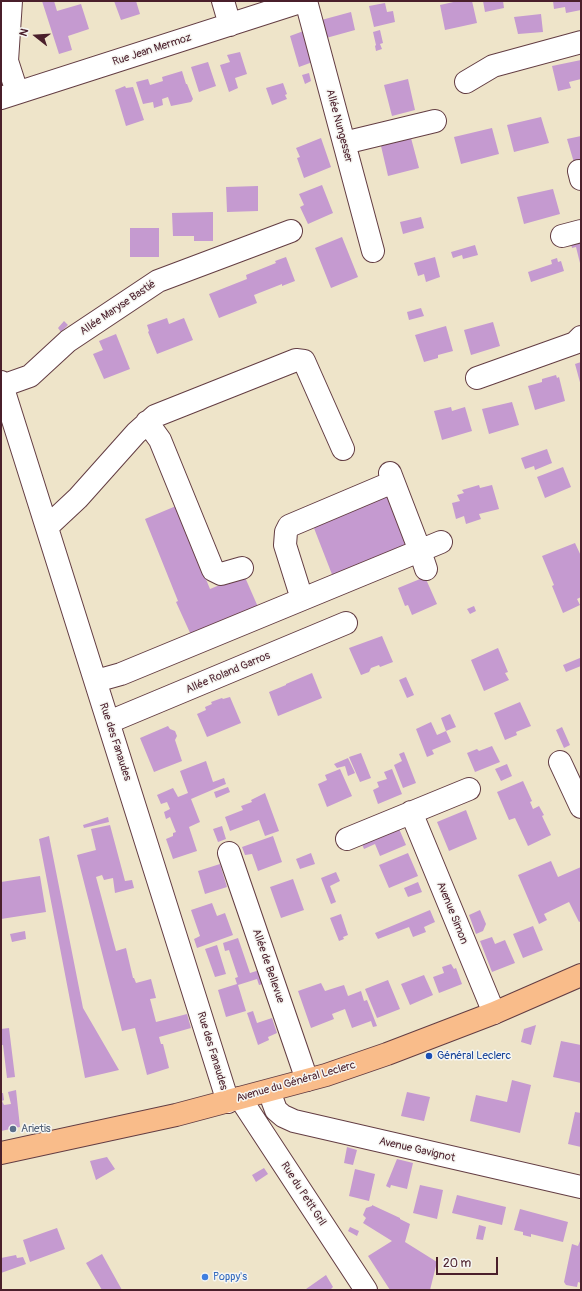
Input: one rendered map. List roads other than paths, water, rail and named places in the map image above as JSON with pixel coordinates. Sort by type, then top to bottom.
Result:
[{"type":"main road","name":"Avenue du Général Leclerc","points":[[1,1153],[121,1128],[307,1080],[387,1054],[494,1013],[581,975]]},
{"type":"street","points":[[9,95],[7,61],[11,1]]},
{"type":"street","points":[[223,1],[230,25]]},
{"type":"street","name":"Rue Jean Mermoz","points":[[9,95],[304,1]]},
{"type":"street","name":"Allée Nungesser","points":[[304,1],[373,251]]},
{"type":"street","points":[[466,82],[493,66],[581,42]]},
{"type":"street","points":[[344,143],[435,121]]},
{"type":"street","name":"Allée Maryse Bastié","points":[[2,384],[30,376],[68,341],[158,281],[291,231]]},
{"type":"street","points":[[477,378],[575,343],[581,337]]},
{"type":"street","points":[[47,527],[78,498],[142,427],[155,416],[296,360],[304,360],[344,448]]},
{"type":"street","name":"Rue des Fanaudes","points":[[2,384],[109,722],[234,1100]]},
{"type":"street","points":[[142,427],[160,440],[213,570],[220,574],[242,568]]},
{"type":"street","points":[[302,599],[285,545],[286,532],[290,526],[391,478],[423,560]]},
{"type":"street","points":[[96,681],[121,674],[302,599],[423,560],[441,542]]},
{"type":"street","name":"Allée Roland Garros","points":[[109,722],[346,623]]},
{"type":"street","points":[[560,762],[581,807]]},
{"type":"street","points":[[347,840],[469,789]]},
{"type":"street","name":"Avenue Simon","points":[[411,812],[494,1013]]},
{"type":"street","name":"Allée de Bellevue","points":[[229,852],[307,1080]]},
{"type":"street","name":"Avenue Gavignot","points":[[269,1091],[276,1110],[283,1116],[294,1121],[581,1187]]},
{"type":"street","name":"Rue du Petit Gril","points":[[234,1100],[366,1290]]},
{"type":"place","name":"Général Leclerc","points":[[429,1056]]},
{"type":"place","name":"Arietis","points":[[13,1129]]},
{"type":"place","name":"Poppy's","points":[[205,1277]]}]
